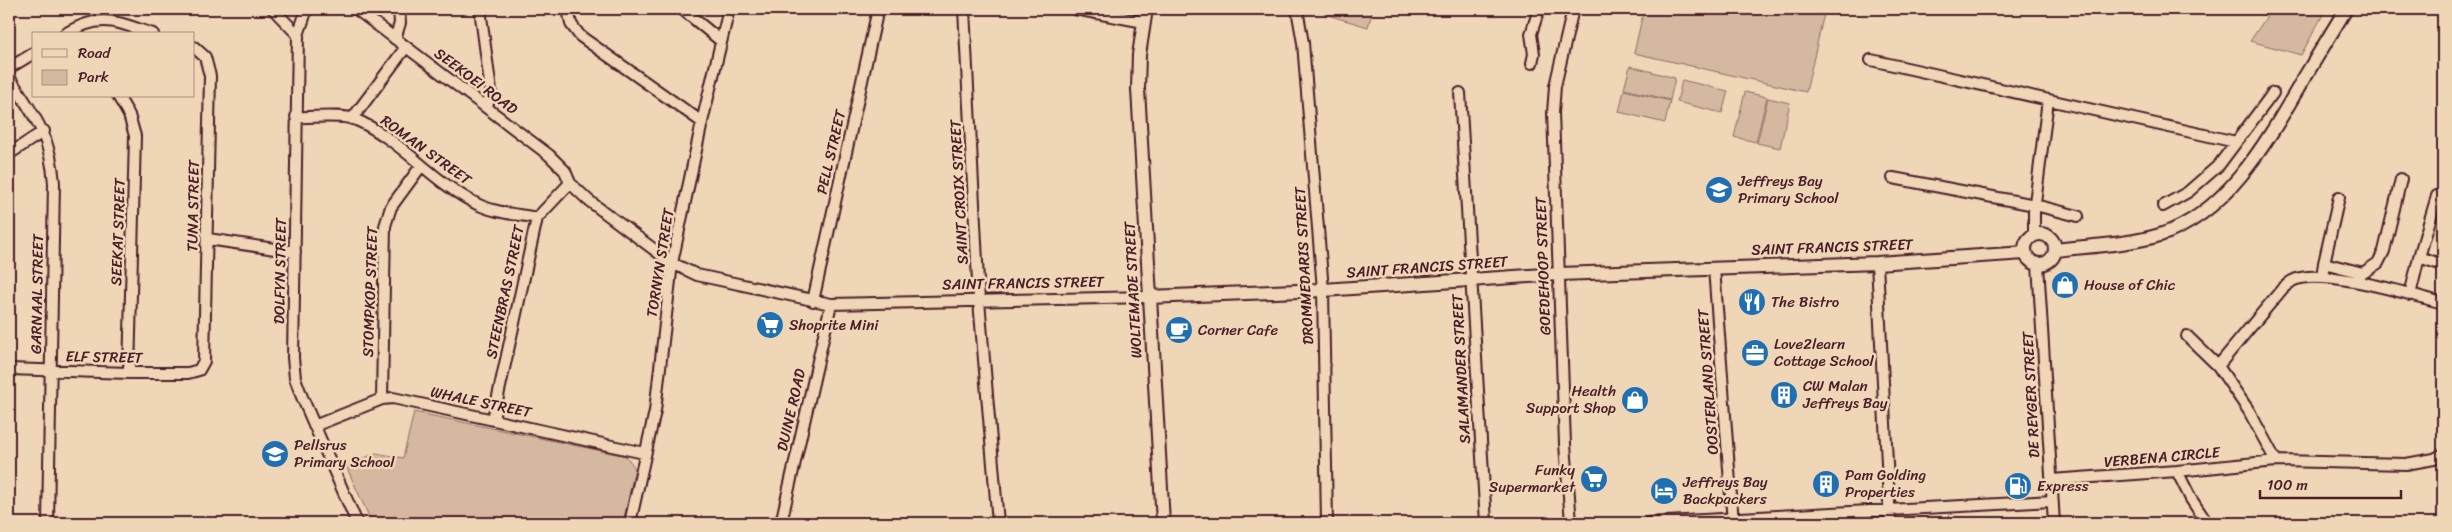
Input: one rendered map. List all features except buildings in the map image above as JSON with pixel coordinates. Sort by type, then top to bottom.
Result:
[{"type":"street","points":[[273,9],[298,35]]},
{"type":"street","name":"DOLFYN STREET","points":[[307,9],[298,35],[293,358],[295,378],[357,523]]},
{"type":"street","name":"SEEKOEI ROAD","points":[[356,9],[549,156],[565,170],[570,182],[588,200],[672,263]]},
{"type":"street","points":[[395,39],[400,23],[399,9]]},
{"type":"street","points":[[480,9],[491,91],[487,107]]},
{"type":"street","points":[[568,9],[571,24],[580,36],[702,122]]},
{"type":"street","points":[[682,9],[721,40]]},
{"type":"street","name":"TORNYN STREET","points":[[630,523],[644,453],[655,411],[672,263],[702,122],[729,9]]},
{"type":"street","name":"PELL STREET","points":[[813,301],[878,9]]},
{"type":"street","name":"SAINT CROIX STREET","points":[[964,9],[979,301],[998,523]]},
{"type":"street","points":[[1075,9],[1144,22]]},
{"type":"street","name":"WOLTEMADE STREET","points":[[1146,9],[1139,55],[1138,89],[1164,523]]},
{"type":"street","name":"DROMMEDARIS STREET","points":[[1297,9],[1303,42],[1323,290],[1327,523]]},
{"type":"street","points":[[1532,63],[1534,54],[1530,34],[1539,9]]},
{"type":"street","name":"GOEDEHOOP STREET","points":[[1571,523],[1565,444],[1553,113],[1555,86],[1573,9]]},
{"type":"street","points":[[2055,250],[2134,240],[2161,234],[2206,208],[2247,170],[2269,139],[2346,9]]},
{"type":"street","points":[[72,32],[91,21],[108,20],[147,32]]},
{"type":"street","points":[[296,118],[352,118],[406,47]]},
{"type":"street","name":"TUNA STREET","points":[[195,48],[205,57],[210,76],[204,361],[199,370]]},
{"type":"street","points":[[9,68],[32,54]]},
{"type":"street","points":[[1871,60],[2236,142]]},
{"type":"street","name":"GARNAAL STREET","points":[[9,77],[44,131],[52,159],[54,183],[48,523]]},
{"type":"street","name":"SALAMANDER STREET","points":[[1460,92],[1486,523]]},
{"type":"street","points":[[2163,206],[2188,192],[2213,170],[2273,93]]},
{"type":"street","name":"SEEKAT STREET","points":[[119,98],[129,114],[135,136],[129,373]]},
{"type":"street","points":[[2034,234],[2048,236],[2054,243],[2055,250],[2048,262],[2038,264],[2029,260],[2025,253],[2026,241],[2034,234],[2035,205],[2048,100]]},
{"type":"street","name":"ROMAN STREET","points":[[352,118],[392,142],[456,192],[478,205],[498,211],[537,218]]},
{"type":"street","points":[[9,154],[44,131]]},
{"type":"street","name":"STOMPKOP STREET","points":[[382,399],[385,226],[391,207],[421,166]]},
{"type":"street","points":[[1892,178],[2035,205],[2078,216]]},
{"type":"street","points":[[2324,263],[2363,273],[2378,264],[2384,251],[2401,179]]},
{"type":"street","name":"STEENBRAS STREET","points":[[493,419],[537,218],[570,182]]},
{"type":"street","points":[[2410,295],[2418,257],[2437,196],[2443,198]]},
{"type":"street","points":[[2322,277],[2339,198]]},
{"type":"street","points":[[208,239],[295,252]]},
{"type":"street","name":"SAINT FRANCIS STREET","points":[[672,263],[697,274],[831,304],[1149,297],[1323,290],[1559,274],[1877,263],[2025,253]]},
{"type":"street","points":[[2418,257],[2443,265]]},
{"type":"street","points":[[1877,263],[1890,523]]},
{"type":"street","name":"DE REYGER STREET","points":[[2038,264],[2054,523]]},
{"type":"street","name":"OOSTERLAND STREET","points":[[1714,268],[1733,521]]},
{"type":"street","points":[[2218,366],[2283,288],[2293,280],[2309,277],[2334,278],[2443,303]]},
{"type":"street","name":"DUINE ROAD","points":[[781,523],[831,304]]},
{"type":"street","points":[[2187,336],[2218,366],[2249,411],[2276,461]]},
{"type":"street","name":"ELF STREET","points":[[9,369],[129,373],[188,373],[199,370]]},
{"type":"street","name":"WHALE STREET","points":[[314,426],[382,399],[393,398],[644,453]]},
{"type":"street","name":"VERBENA CIRCLE","points":[[2051,480],[2178,471],[2276,461],[2406,464],[2434,459],[2443,454]]},
{"type":"street","points":[[2178,471],[2191,499],[2207,523]]},
{"type":"street","points":[[1648,523],[1733,521],[2052,501]]},
{"type":"green space","points":[[1325,9],[1373,9],[1368,27],[1324,14]]},
{"type":"green space","points":[[1644,9],[1825,9],[1806,92],[1634,53]]},
{"type":"green space","points":[[2272,9],[2326,9],[2301,55],[2250,41]]},
{"type":"green space","points":[[1630,66],[1675,78],[1670,100],[1624,89]]},
{"type":"green space","points":[[1682,80],[1728,91],[1722,113],[1677,102]]},
{"type":"green space","points":[[1624,90],[1670,101],[1665,123],[1619,112]]},
{"type":"green space","points":[[1745,92],[1767,97],[1756,142],[1734,137]]},
{"type":"green space","points":[[1768,98],[1790,103],[1780,148],[1757,143]]},
{"type":"green space","points":[[414,412],[626,456],[635,468],[623,523],[372,523],[346,466],[376,453],[403,458]]},
{"type":"place","name":"Jeffreys Bay Primary School","points":[[1719,190]]},
{"type":"place","name":"House of Chic","points":[[2065,285]]},
{"type":"place","name":"The Bistro","points":[[1752,302]]},
{"type":"place","name":"Shoprite Mini","points":[[770,325]]},
{"type":"place","name":"Corner Cafe","points":[[1179,330]]},
{"type":"place","name":"Love2learn Cottage School","points":[[1755,353]]},
{"type":"place","name":"CW Malan Jeffreys Bay","points":[[1784,395]]},
{"type":"place","name":"Health Support Shop","points":[[1635,400]]},
{"type":"place","name":"Pellsrus Primary School","points":[[275,454]]},
{"type":"place","name":"Funky Supermarket","points":[[1594,479]]},
{"type":"place","name":"Pam Golding Properties","points":[[1826,484]]},
{"type":"place","name":"Express","points":[[2018,486]]},
{"type":"place","name":"Jeffreys Bay Backpackers","points":[[1664,491]]}]
